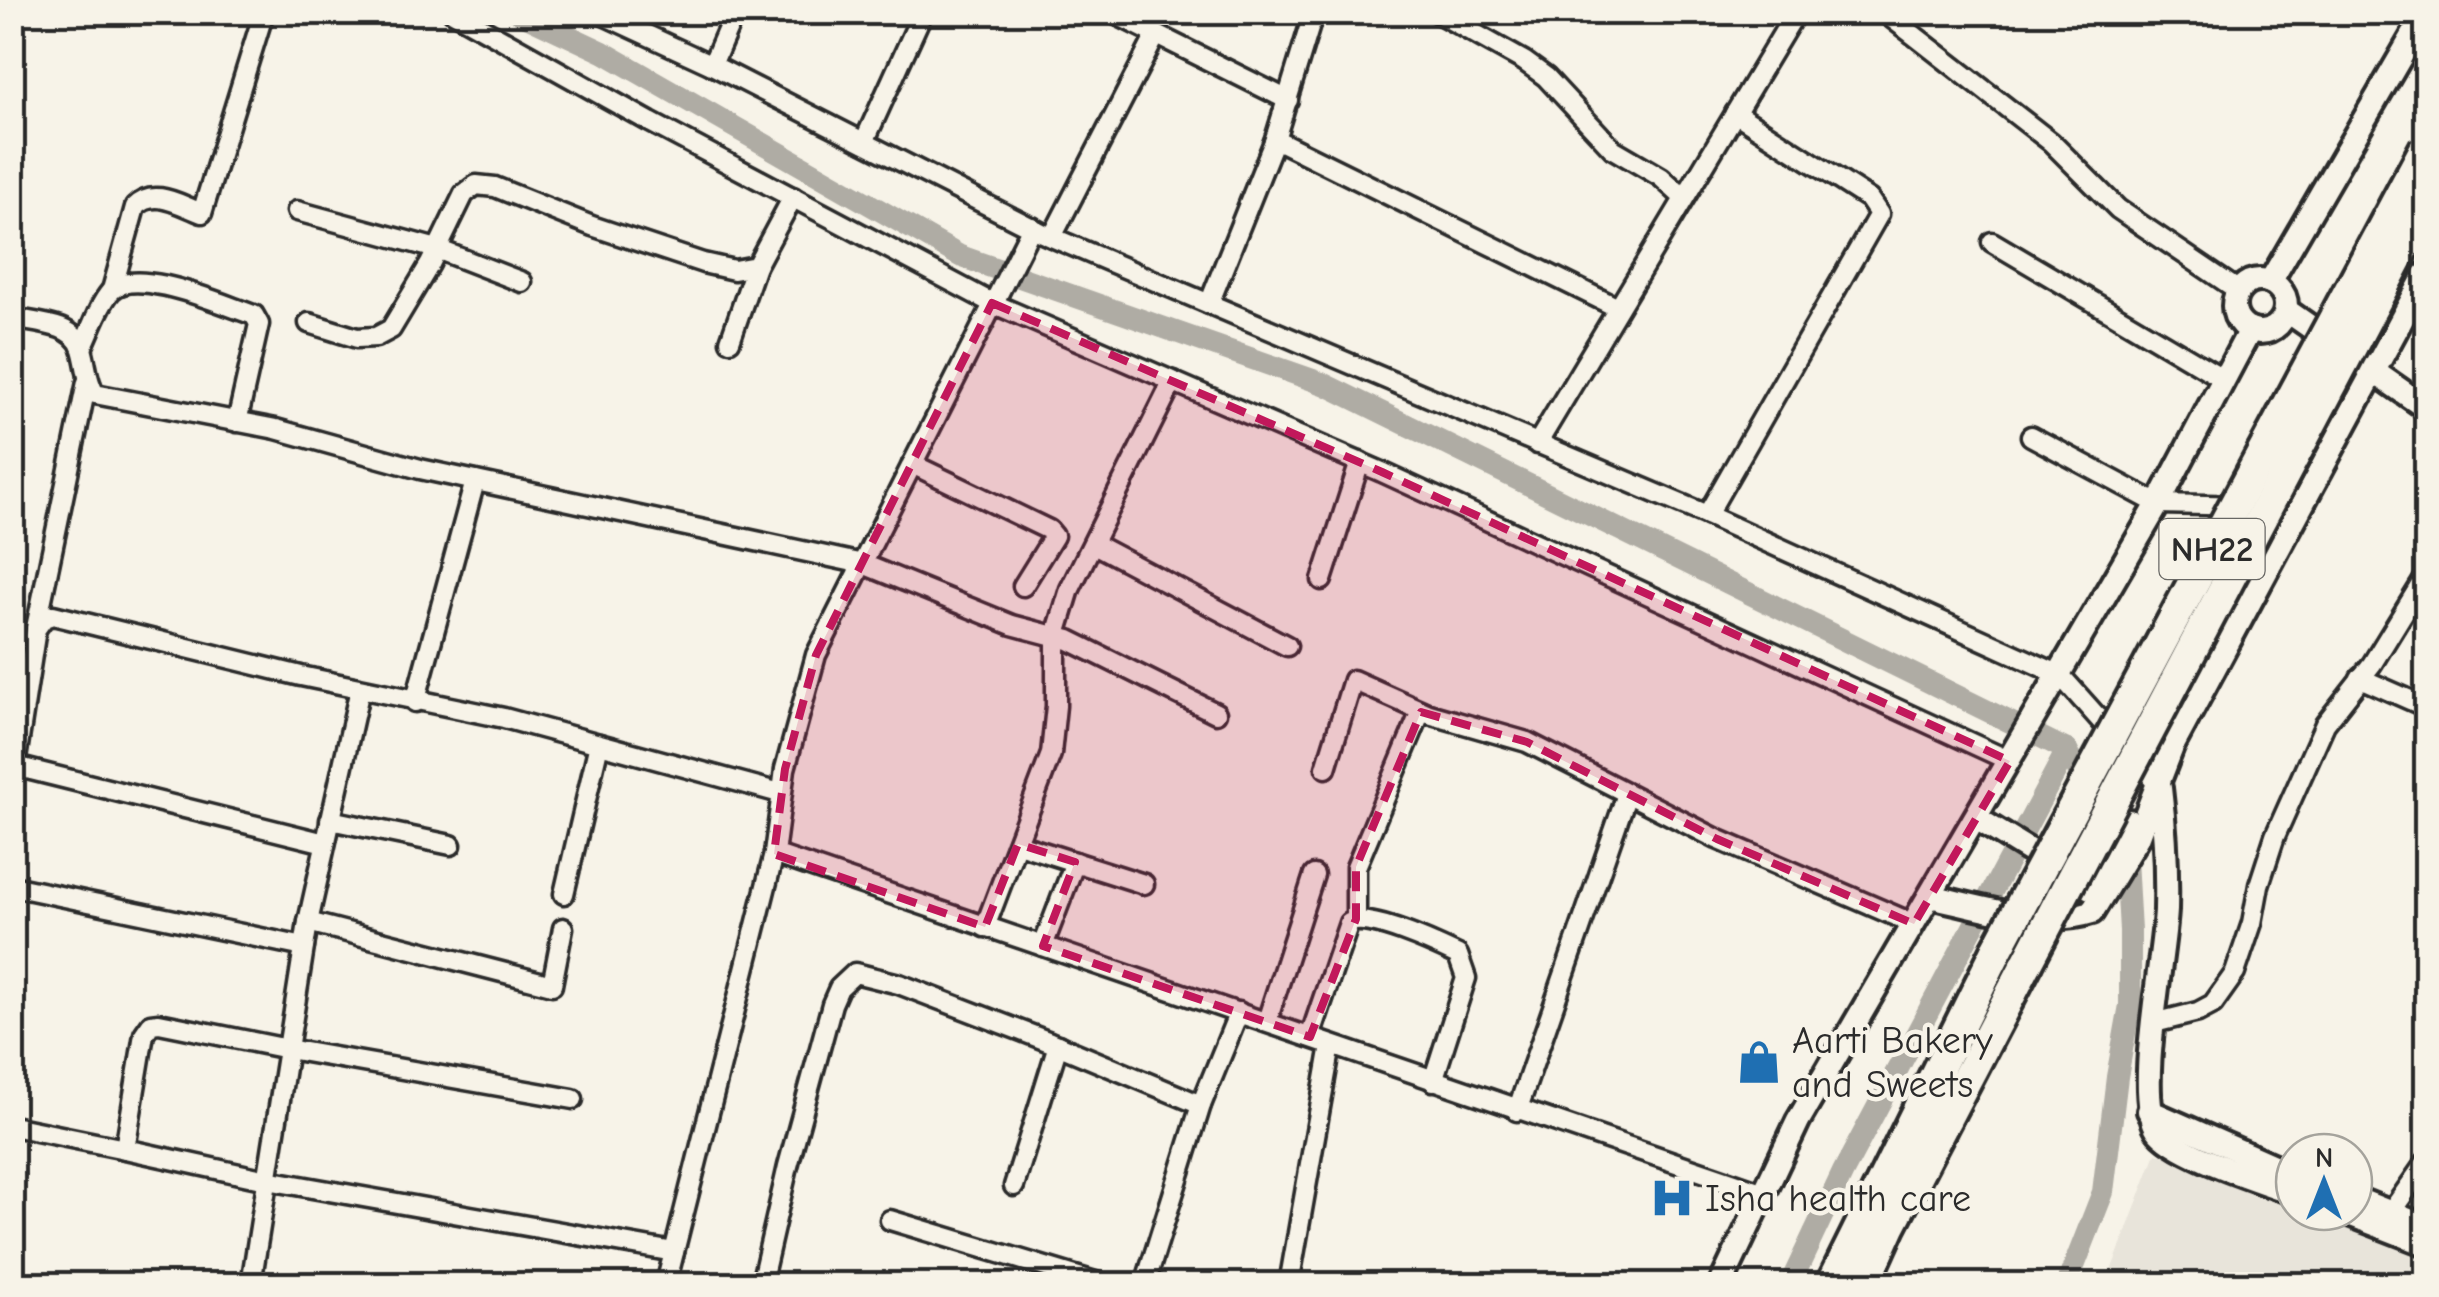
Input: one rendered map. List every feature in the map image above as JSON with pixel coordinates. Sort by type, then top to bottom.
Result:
[{"type":"highway","name":"NH22","points":[[1832,1284],[1994,957],[2426,148]]},
{"type":"highway","name":"NH22","points":[[1864,1284],[1890,1226],[2022,972],[2426,205]]},
{"type":"highway","points":[[1994,957],[2022,972]]},
{"type":"street","points":[[82,348],[112,290],[135,208],[142,200],[160,197],[202,213],[264,12]]},
{"type":"street","points":[[453,12],[792,198],[994,298],[2014,755]]},
{"type":"street","points":[[597,12],[712,64],[1052,237],[1706,515],[2060,674],[2156,782],[2167,849],[2150,1112],[2158,1132],[2184,1149],[2274,1185]]},
{"type":"street","points":[[712,64],[735,12]]},
{"type":"street","points":[[864,142],[923,12]]},
{"type":"street","points":[[1112,12],[1288,100]]},
{"type":"street","points":[[1209,304],[1275,139],[1314,12]]},
{"type":"street","points":[[1436,12],[1546,77],[1613,149],[1661,176],[1684,198]]},
{"type":"street","points":[[1536,444],[1796,12]]},
{"type":"street","points":[[1884,12],[2051,142],[2118,209],[2238,290]]},
{"type":"street","points":[[2270,282],[2426,13]]},
{"type":"street","points":[[1052,237],[1156,35]]},
{"type":"street","points":[[1706,515],[1877,222],[1878,214],[1870,198],[1735,113]]},
{"type":"street","points":[[1275,139],[1618,308]]},
{"type":"street","points":[[309,323],[358,338],[376,337],[391,329],[404,313],[464,194],[476,185],[495,187],[592,226],[703,263],[734,270],[756,266]]},
{"type":"street","points":[[730,341],[756,266],[792,198]]},
{"type":"street","points":[[297,211],[438,249],[522,282]]},
{"type":"street","points":[[666,1284],[774,854],[780,794],[816,655],[1032,227]]},
{"type":"street","points":[[1992,242],[2222,378]]},
{"type":"street","points":[[1930,896],[1990,909],[2069,919],[2092,912],[2172,748],[2426,274]]},
{"type":"street","points":[[2258,280],[2280,288],[2286,310],[2282,321],[2262,332],[2250,330],[2235,313],[2238,290],[2258,280]]},
{"type":"street","points":[[112,290],[126,282],[146,282],[254,315],[259,324],[236,422]]},
{"type":"street","points":[[2286,310],[2426,408]]},
{"type":"street","points":[[12,318],[66,330],[76,337],[95,394],[236,422],[474,481],[863,564],[1012,625],[1056,635],[1216,713]]},
{"type":"street","points":[[1720,1284],[1798,1122],[2158,504],[2250,330]]},
{"type":"street","points":[[985,927],[1051,754],[1056,635],[1070,589],[1173,381]]},
{"type":"street","points":[[88,382],[36,629],[13,779],[325,843]]},
{"type":"street","points":[[2031,436],[2158,504],[2252,506],[2297,514]]},
{"type":"street","points":[[1322,580],[1360,462]]},
{"type":"street","points":[[912,464],[1050,530],[1054,536],[1023,586]]},
{"type":"street","points":[[416,702],[474,481]]},
{"type":"street","points":[[1094,544],[1288,646]]},
{"type":"street","points":[[2154,1022],[2198,1012],[2213,1004],[2235,973],[2275,836],[2325,724],[2426,576]]},
{"type":"street","points":[[36,629],[44,618],[53,616],[416,702],[468,709],[780,794]]},
{"type":"street","points":[[2360,678],[2426,707]]},
{"type":"street","points":[[1326,768],[1354,680],[1421,711],[1527,742],[1717,839],[1914,924]]},
{"type":"street","points":[[251,1284],[308,922],[360,689]]},
{"type":"street","points":[[1356,919],[1356,867],[1421,711]]},
{"type":"street","points":[[564,894],[598,744]]},
{"type":"street","points":[[1517,1111],[1627,794]]},
{"type":"street","points":[[1976,818],[2090,888],[2116,861]]},
{"type":"street","points":[[330,820],[451,844]]},
{"type":"street","points":[[1018,844],[1144,884]]},
{"type":"street","points":[[774,854],[1764,1193]]},
{"type":"street","points":[[1042,946],[1075,862]]},
{"type":"street","points":[[1266,1021],[1314,875]]},
{"type":"street","points":[[12,886],[304,947]]},
{"type":"street","points":[[1310,1036],[1350,923],[1356,919]]},
{"type":"street","points":[[1356,919],[1458,954],[1464,964],[1462,994],[1433,1081]]},
{"type":"street","points":[[308,922],[552,985],[563,928]]},
{"type":"street","points":[[762,1284],[794,1139],[832,1004],[845,980],[854,974],[871,975],[1058,1045],[1201,1105]]},
{"type":"street","points":[[1145,1284],[1201,1105],[1239,1012]]},
{"type":"street","points":[[125,1148],[144,1034],[151,1024],[159,1022],[573,1099]]},
{"type":"street","points":[[1014,1186],[1058,1045]]},
{"type":"street","points":[[1289,1284],[1331,1045]]},
{"type":"street","points":[[2150,1112],[2274,1166]]},
{"type":"street","points":[[12,1126],[267,1180],[674,1252]]},
{"type":"street","points":[[2391,1212],[2426,1162]]},
{"type":"street","points":[[2374,1206],[2426,1227]]},
{"type":"street","points":[[890,1220],[1102,1284]]},
{"type":"street","points":[[2374,1224],[2426,1244]]},
{"type":"highlighted area","points":[[992,303],[1382,472],[2010,761],[1914,924],[1717,839],[1527,742],[1421,712],[1356,867],[1356,919],[1310,1037],[1043,946],[1075,862],[1018,844],[985,927],[774,854],[785,769],[816,655]]},
{"type":"shaded area","points":[[2156,1153],[2274,1197],[2274,1232],[2371,1232],[2426,1252],[2426,1284],[2106,1284]]},
{"type":"waterway","points":[[518,12],[603,52],[960,256],[1324,384],[2067,750],[2126,859],[2130,931],[2130,1005],[2103,1192],[2067,1284]]},
{"type":"waterway","points":[[1790,1284],[1843,1172],[2067,750]]},
{"type":"place","name":"Aarti Bakery and Sweets","points":[[1759,1062]]},
{"type":"place","name":"Isha health care","points":[[1672,1198]]}]
